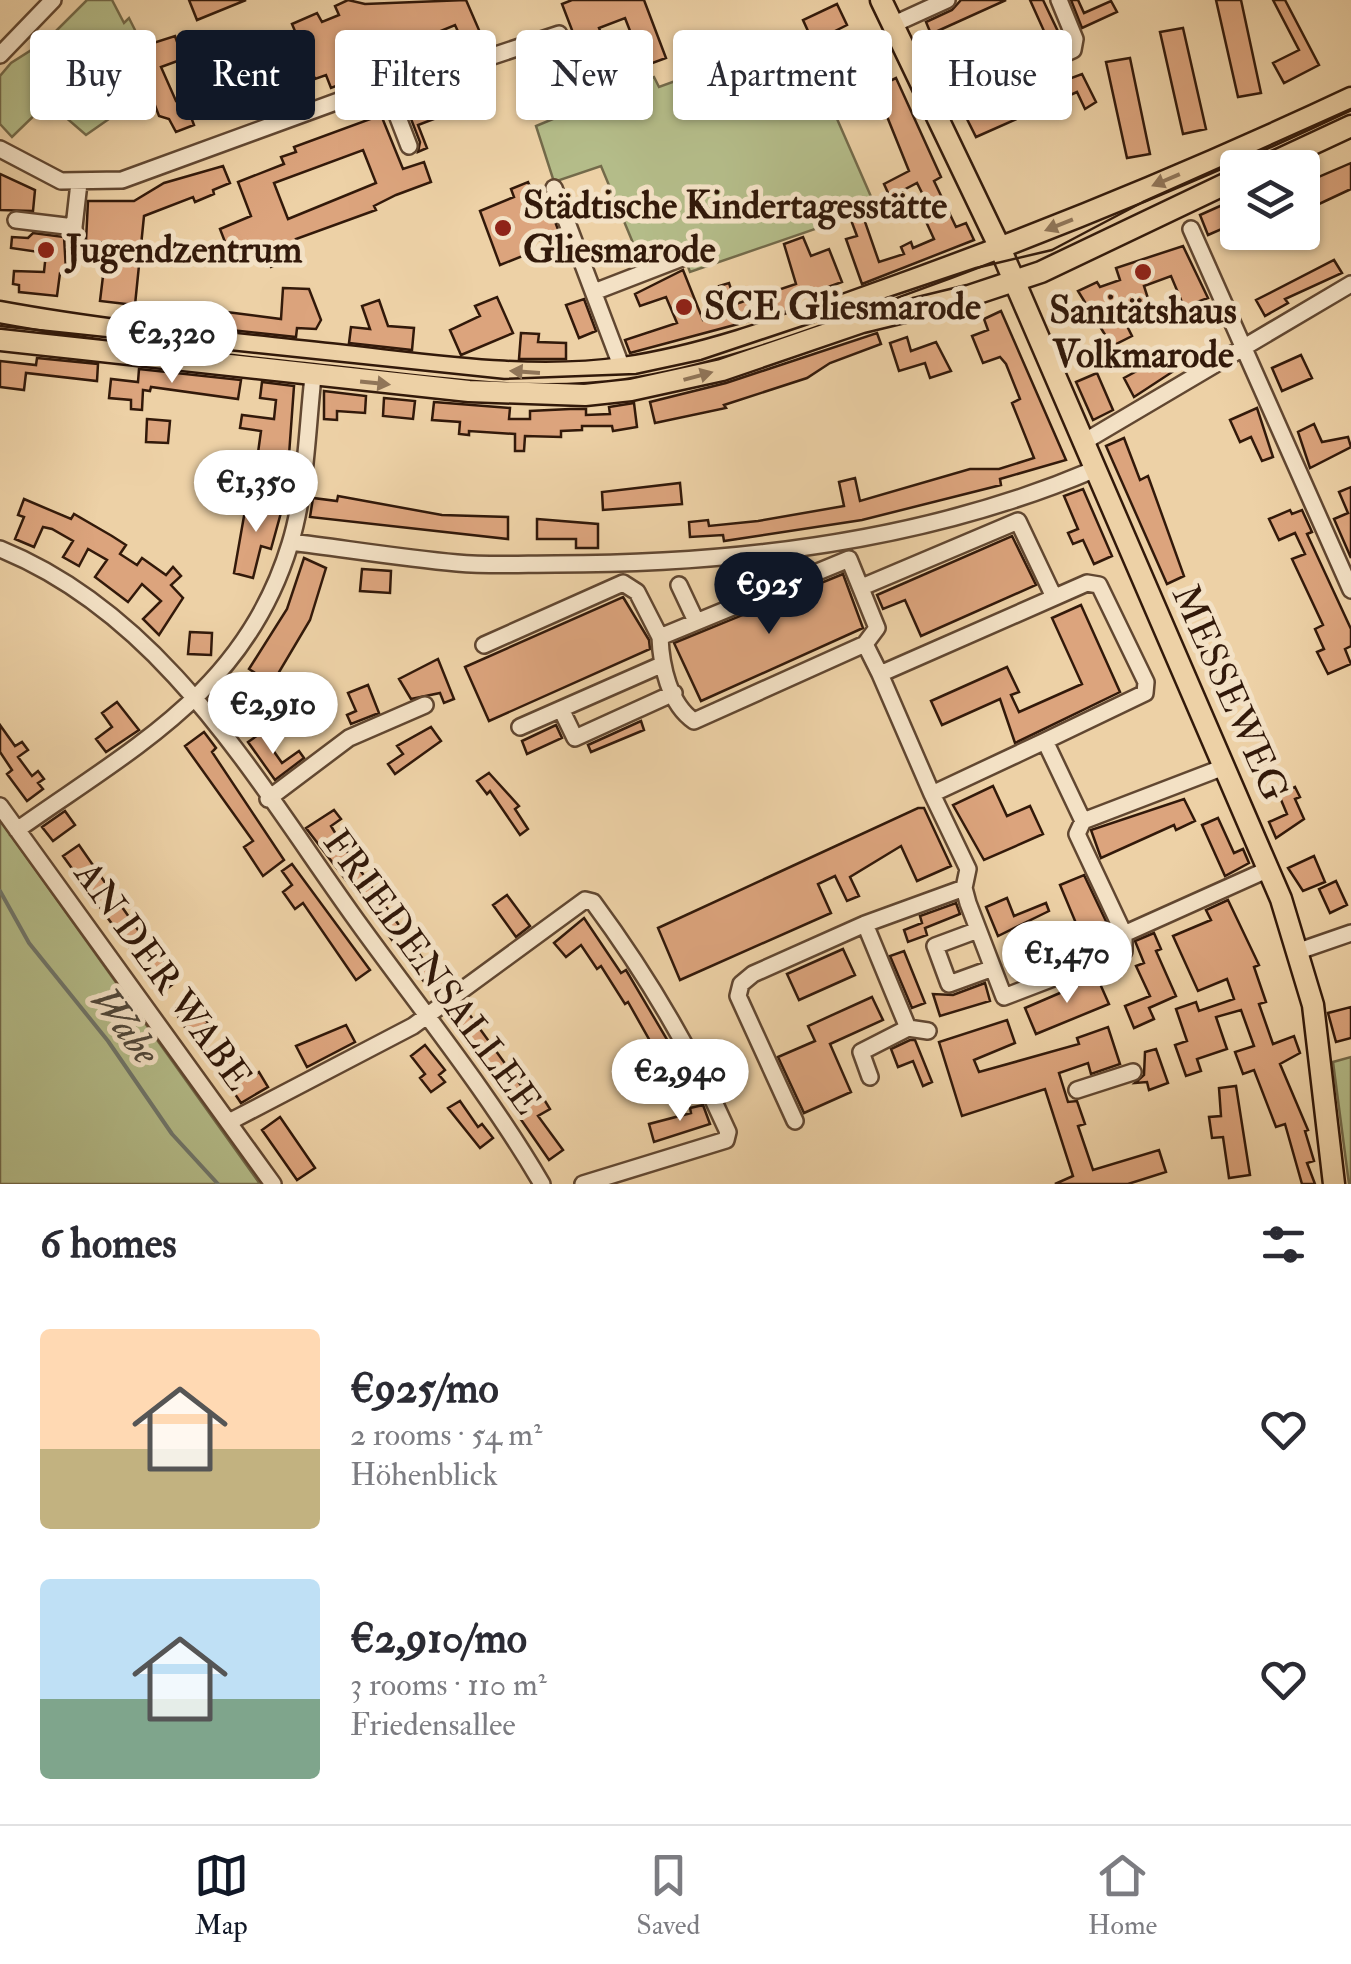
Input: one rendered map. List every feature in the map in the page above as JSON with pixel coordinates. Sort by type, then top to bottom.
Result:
[{"type":"main road","name":"MESSEWEG","points":[[881,0],[912,67]]},
{"type":"main road","points":[[0,312],[96,330],[398,362],[537,374],[622,368],[681,358],[1000,248],[1351,98]]},
{"type":"main road","name":"MESSEWEG","points":[[937,120],[1000,248],[1269,869],[1299,951],[1313,1005],[1334,1184]]},
{"type":"main road","points":[[1300,150],[1351,126]]},
{"type":"main road","points":[[0,340],[313,377],[538,396],[632,390],[722,370],[862,322],[1014,282],[1094,249],[1220,187]]},
{"type":"street","points":[[0,55],[53,0]]},
{"type":"street","points":[[892,26],[947,0]]},
{"type":"street","points":[[1059,0],[1071,30]]},
{"type":"street","points":[[0,149],[41,174],[78,183],[144,174],[335,103]]},
{"type":"street","points":[[399,120],[409,146]]},
{"type":"street","points":[[76,250],[78,183]]},
{"type":"street","points":[[554,188],[622,368]]},
{"type":"street","points":[[16,220],[74,226]]},
{"type":"street","points":[[1192,229],[1351,590]]},
{"type":"street","points":[[594,292],[682,258]]},
{"type":"street","points":[[1082,444],[1351,284]]},
{"type":"street","points":[[17,830],[196,699],[225,671],[256,624],[291,542],[313,377]]},
{"type":"street","points":[[291,542],[461,564],[624,564],[767,552],[855,539],[975,510],[1094,470]]},
{"type":"street","points":[[862,587],[1018,521],[1054,597]]},
{"type":"street","name":"FRIEDENSALLEE","points":[[0,549],[73,584],[106,608],[196,699],[427,1017],[542,1184]]},
{"type":"street","points":[[484,645],[623,583],[637,592],[660,637],[661,665],[686,715],[703,720],[865,644],[877,628],[849,560],[695,619],[660,637]]},
{"type":"street","points":[[880,674],[1087,582],[1100,585],[1146,682],[1141,698],[932,794]]},
{"type":"street","points":[[679,585],[695,619]]},
{"type":"street","points":[[865,644],[968,869],[964,888],[1004,997],[1124,951],[1124,934],[1077,834],[1083,822],[1224,767]]},
{"type":"street","points":[[520,727],[661,665]]},
{"type":"street","points":[[561,709],[575,738],[674,693]]},
{"type":"street","points":[[268,799],[349,738],[424,705]]},
{"type":"street","points":[[1045,742],[1083,822]]},
{"type":"street","name":"AN DER WABE","points":[[0,806],[274,1184]]},
{"type":"street","points":[[1124,934],[1269,869]]},
{"type":"street","points":[[794,1121],[738,996],[741,984],[753,974],[865,924],[964,888]]},
{"type":"street","points":[[229,1122],[427,1017],[585,900],[592,902],[647,978],[690,1052],[728,1132],[726,1140],[582,1184]]},
{"type":"street","points":[[865,924],[908,1028]]},
{"type":"street","points":[[978,930],[935,946],[948,984],[992,968]]},
{"type":"street","points":[[1299,951],[1351,933]]},
{"type":"street","points":[[870,1077],[860,1052],[908,1028],[928,1031]]},
{"type":"street","points":[[1077,1090],[1133,1072]]},
{"type":"green space","points":[[87,0],[112,0],[124,23],[129,18],[135,30],[57,30]]},
{"type":"green space","points":[[30,51],[30,120],[12,137],[0,124],[0,76]]},
{"type":"green space","points":[[653,77],[659,87],[673,82],[673,120],[838,120],[876,208],[690,272],[683,253],[643,267],[601,166],[554,182],[536,126],[550,120],[653,120]]},
{"type":"green space","points":[[69,120],[107,120],[86,135]]},
{"type":"green space","points":[[0,820],[260,1184],[0,1184]]},
{"type":"green space","points":[[1351,1057],[1351,1184],[1349,1184],[1333,1062]]},
{"type":"building","points":[[189,0],[246,0],[197,20]]},
{"type":"building","points":[[348,0],[365,4],[466,0],[479,30],[457,30],[455,25],[443,30],[335,30],[335,86],[331,88],[326,75],[315,79],[315,30],[295,30],[292,24],[317,13],[322,22],[339,15],[335,6]]},
{"type":"building","points":[[572,0],[644,0],[666,58],[653,63],[653,30],[630,30],[625,18],[600,30],[572,30],[562,4]]},
{"type":"building","points":[[961,0],[1006,0],[940,30],[929,30],[926,22],[952,10]]},
{"type":"building","points":[[1030,0],[1043,0],[1057,30],[1044,30]]},
{"type":"building","points":[[1071,0],[1078,0],[1084,13],[1111,1],[1117,12],[1082,28]]},
{"type":"building","points":[[1216,0],[1241,0],[1261,93],[1238,97]]},
{"type":"building","points":[[1273,0],[1285,0],[1319,65],[1284,83],[1273,63],[1299,50]]},
{"type":"building","points":[[837,4],[847,25],[837,30],[808,30],[803,20]]},
{"type":"building","points":[[1183,28],[1206,129],[1183,134],[1160,32]]},
{"type":"building","points":[[176,39],[176,62],[161,67],[176,101],[176,120],[192,120],[194,125],[176,132],[156,108],[156,42]]},
{"type":"building","points":[[1130,58],[1150,154],[1127,158],[1106,62]]},
{"type":"building","points":[[1082,74],[1096,102],[1085,109],[1077,92],[1072,94],[1072,78]]},
{"type":"building","points":[[896,78],[941,177],[934,181],[956,227],[966,223],[974,240],[862,284],[846,239],[857,236],[851,220],[863,216],[879,262],[904,254],[901,247],[911,242],[913,248],[934,239],[923,215],[931,211],[917,183],[890,197],[884,184],[909,171],[888,120],[892,120],[892,80]]},
{"type":"building","points":[[367,120],[383,120],[403,169],[424,162],[431,182],[374,206],[376,210],[296,239],[302,255],[271,267],[267,258],[257,262],[253,251],[232,260],[220,229],[251,216],[238,182],[284,164],[281,157],[296,152],[294,147]],"holes":[[[363,150],[376,183],[288,219],[274,183]]]},
{"type":"building","points":[[411,120],[431,120],[418,125],[427,148],[418,152],[420,142]]},
{"type":"building","points":[[968,120],[1014,120],[976,137]]},
{"type":"building","points":[[1351,163],[1351,189],[1320,204],[1320,176]]},
{"type":"building","points":[[223,166],[230,183],[213,190],[214,194],[195,202],[193,197],[144,216],[135,305],[100,301],[107,243],[86,241],[88,201],[134,201],[164,183]]},
{"type":"building","points":[[0,174],[35,190],[33,211],[0,210]]},
{"type":"building","points":[[528,182],[542,214],[551,211],[559,232],[522,247],[525,255],[500,265],[480,211],[514,197],[511,189]]},
{"type":"building","points":[[1220,206],[1220,230],[1208,235],[1200,215]]},
{"type":"building","points":[[33,233],[64,237],[66,270],[60,273],[57,296],[19,292],[19,285],[13,284],[14,271],[44,272],[46,253],[11,248],[12,237],[28,238]]},
{"type":"building","points":[[803,237],[811,256],[829,249],[842,282],[795,299],[798,307],[630,353],[625,340],[677,323],[666,297],[640,306],[635,294],[683,270],[703,320],[727,311],[719,286],[729,283],[736,304],[796,284],[784,244]]},
{"type":"building","points":[[1183,246],[1208,298],[1184,307],[1171,276],[1144,286],[1151,308],[1123,318],[1132,336],[1112,346],[1078,291],[1097,282],[1100,287],[1120,280],[1116,268]]},
{"type":"building","points":[[1334,260],[1342,273],[1285,299],[1288,303],[1265,316],[1256,300]]},
{"type":"building","points":[[283,288],[309,289],[321,320],[316,329],[297,328],[296,337],[185,325],[187,307],[281,319]]},
{"type":"building","points":[[497,297],[513,333],[461,355],[450,330],[480,316],[475,306]]},
{"type":"building","points":[[584,299],[596,331],[579,338],[566,305]]},
{"type":"building","points":[[379,300],[388,326],[414,328],[412,350],[349,343],[351,327],[370,329],[362,306]]},
{"type":"building","points":[[1001,311],[1066,460],[1000,479],[1001,485],[862,520],[724,541],[723,535],[690,537],[689,522],[708,520],[709,526],[758,521],[844,506],[839,482],[855,478],[860,501],[970,469],[999,469],[1034,458],[1012,403],[1020,399],[1006,364],[1000,357],[983,363],[972,336],[988,330],[984,319]]},
{"type":"building","points":[[521,333],[539,334],[538,342],[566,343],[566,359],[519,359]]},
{"type":"building","points":[[877,333],[881,344],[830,363],[807,378],[724,405],[726,408],[655,423],[650,402],[726,383]]},
{"type":"building","points":[[907,337],[911,351],[936,342],[951,371],[930,378],[925,363],[899,371],[890,343]]},
{"type":"building","points":[[1180,347],[1189,361],[1134,397],[1124,378],[1146,366],[1147,369]]},
{"type":"building","points":[[1301,355],[1312,378],[1282,391],[1272,368]]},
{"type":"building","points":[[37,358],[98,364],[97,381],[26,373],[24,390],[0,387],[0,361],[36,365]]},
{"type":"building","points":[[139,369],[241,380],[238,399],[151,387],[150,391],[143,390],[142,410],[131,409],[131,400],[109,398],[111,379],[138,382]]},
{"type":"building","points":[[1097,373],[1113,410],[1093,420],[1076,382]]},
{"type":"building","points":[[262,382],[294,386],[289,455],[282,454],[279,478],[241,473],[243,458],[257,460],[261,431],[240,428],[242,415],[274,419],[276,400],[260,398]]},
{"type":"building","points":[[324,391],[366,396],[365,413],[337,411],[337,420],[324,419]]},
{"type":"building","points":[[384,398],[415,401],[413,419],[383,416]]},
{"type":"building","points":[[434,402],[510,408],[509,419],[530,419],[530,411],[570,409],[586,409],[586,415],[610,414],[609,407],[634,403],[637,427],[613,431],[612,426],[582,426],[582,430],[561,431],[561,437],[525,436],[524,451],[515,451],[515,434],[459,434],[460,422],[432,420]]},
{"type":"building","points":[[1257,408],[1273,457],[1262,461],[1251,437],[1240,442],[1230,420]]},
{"type":"building","points":[[147,419],[170,421],[168,443],[146,442]]},
{"type":"building","points":[[1314,424],[1322,442],[1348,437],[1351,447],[1310,468],[1298,432]]},
{"type":"building","points":[[1124,438],[1140,480],[1148,476],[1184,576],[1167,584],[1106,446]]},
{"type":"building","points":[[680,483],[682,504],[603,510],[602,492]]},
{"type":"building","points":[[1351,487],[1351,558],[1334,519],[1348,513],[1339,492]]},
{"type":"building","points":[[1083,489],[1112,556],[1094,564],[1083,540],[1073,544],[1068,533],[1078,529],[1064,496]]},
{"type":"building","points":[[338,496],[442,515],[508,517],[508,539],[310,517],[313,498],[337,501]]},
{"type":"building","points":[[24,499],[71,519],[74,514],[112,536],[126,545],[120,554],[137,565],[142,558],[166,575],[173,567],[181,576],[171,585],[183,598],[159,635],[143,619],[161,601],[142,584],[128,602],[95,577],[107,560],[88,549],[79,566],[63,557],[73,541],[52,529],[43,527],[34,547],[15,539],[24,517],[18,515]]},
{"type":"building","points":[[247,499],[282,509],[271,549],[261,546],[253,578],[234,573]]},
{"type":"building","points":[[1290,510],[1292,514],[1302,510],[1312,532],[1307,534],[1351,629],[1351,646],[1345,649],[1351,664],[1328,674],[1317,652],[1324,649],[1315,629],[1323,625],[1292,559],[1305,554],[1295,533],[1279,540],[1269,519]]},
{"type":"building","points":[[537,519],[598,524],[598,548],[576,548],[576,539],[537,539]]},
{"type":"building","points":[[1012,536],[1036,585],[921,636],[905,600],[883,609],[877,595]]},
{"type":"building","points":[[304,558],[326,568],[310,620],[272,684],[249,669],[287,609]]},
{"type":"building","points":[[362,569],[391,571],[390,593],[360,591]]},
{"type":"building","points":[[843,574],[863,628],[701,701],[674,643]]},
{"type":"building","points":[[623,597],[649,640],[650,649],[489,721],[465,667]]},
{"type":"building","points":[[1081,605],[1120,692],[1015,743],[1000,699],[942,725],[931,701],[1007,667],[1019,692],[1011,695],[1019,712],[1082,684],[1052,618]]},
{"type":"building","points":[[190,632],[212,633],[211,655],[188,654]]},
{"type":"building","points":[[438,659],[454,699],[444,703],[440,693],[411,699],[399,679]]},
{"type":"building","points":[[368,685],[379,713],[351,724],[347,715],[356,711],[348,693]]},
{"type":"building","points":[[117,702],[139,730],[106,752],[96,739],[112,727],[102,713]]},
{"type":"building","points":[[641,721],[644,730],[591,752],[588,745]]},
{"type":"building","points":[[0,725],[15,746],[22,742],[28,750],[18,757],[32,776],[38,771],[44,779],[38,783],[43,789],[27,801],[7,774],[12,770],[0,752]]},
{"type":"building","points":[[556,725],[562,738],[527,754],[522,741]]},
{"type":"building","points":[[431,727],[441,741],[395,774],[388,764],[403,754],[397,746]]},
{"type":"building","points":[[204,732],[216,748],[212,752],[284,860],[263,876],[244,847],[253,841],[185,746]]},
{"type":"building","points":[[261,733],[282,763],[299,751],[304,758],[275,780],[248,742]]},
{"type":"building","points":[[489,773],[519,806],[515,809],[528,829],[520,835],[490,791],[487,794],[477,781]]},
{"type":"building","points":[[993,786],[1007,816],[1030,806],[1043,834],[984,860],[953,805]]},
{"type":"building","points":[[1295,787],[1300,797],[1295,799],[1304,819],[1276,838],[1269,822],[1287,814],[1279,795]]},
{"type":"building","points":[[1184,799],[1195,821],[1176,830],[1174,825],[1101,858],[1091,830]]},
{"type":"building","points":[[924,808],[951,866],[917,881],[901,846],[850,877],[859,896],[847,901],[835,876],[818,884],[831,913],[680,980],[658,928]]},
{"type":"building","points":[[334,810],[341,819],[331,826],[343,846],[437,979],[441,976],[448,986],[435,996],[306,828]]},
{"type":"building","points":[[65,811],[75,825],[53,841],[42,827]]},
{"type":"building","points":[[1218,818],[1234,853],[1243,849],[1249,863],[1225,876],[1202,825]]},
{"type":"building","points":[[79,845],[147,943],[133,953],[63,856]]},
{"type":"building","points":[[1314,856],[1325,882],[1303,891],[1288,868]]},
{"type":"building","points":[[292,864],[370,970],[356,980],[303,903],[295,909],[283,892],[292,885],[282,871]]},
{"type":"building","points":[[1084,875],[1113,936],[1113,942],[1088,952],[1060,885]]},
{"type":"building","points":[[1336,881],[1347,905],[1330,913],[1319,889]]},
{"type":"building","points":[[507,895],[530,926],[516,937],[493,905]]},
{"type":"building","points":[[1007,898],[1014,916],[1046,903],[1049,911],[998,936],[986,907]]},
{"type":"building","points":[[1228,900],[1259,965],[1254,967],[1266,1002],[1259,1004],[1273,1044],[1294,1036],[1300,1053],[1280,1064],[1308,1130],[1305,1131],[1314,1161],[1307,1163],[1315,1184],[1302,1184],[1285,1124],[1276,1127],[1254,1070],[1243,1074],[1235,1052],[1254,1046],[1241,1010],[1216,1017],[1227,1049],[1197,1059],[1201,1071],[1186,1076],[1175,1045],[1187,1041],[1176,1009],[1196,1002],[1199,1011],[1234,999],[1227,979],[1198,991],[1173,936],[1211,920],[1206,910]]},
{"type":"building","points":[[956,903],[960,914],[925,928],[927,935],[908,942],[904,930],[922,923],[920,916]]},
{"type":"building","points":[[584,918],[621,973],[626,970],[672,1048],[658,1055],[628,1002],[625,1004],[601,966],[597,969],[581,945],[566,957],[554,943]]},
{"type":"building","points":[[1154,933],[1161,949],[1156,951],[1176,996],[1149,1008],[1154,1019],[1134,1028],[1125,1006],[1150,996],[1136,966],[1144,963],[1135,941]]},
{"type":"building","points":[[843,949],[855,975],[799,1000],[787,974]]},
{"type":"building","points":[[904,951],[925,1003],[912,1008],[890,956]]},
{"type":"building","points":[[160,955],[178,980],[164,991],[145,966]]},
{"type":"building","points":[[1097,977],[1109,1004],[1036,1034],[1025,1008]]},
{"type":"building","points":[[985,983],[990,1001],[940,1016],[933,994],[953,995]]},
{"type":"building","points":[[189,995],[208,1023],[190,1035],[173,1009]]},
{"type":"building","points":[[872,997],[883,1020],[830,1044],[851,1092],[804,1113],[778,1057],[815,1041],[808,1026]]},
{"type":"building","points":[[464,1007],[533,1102],[542,1096],[550,1109],[538,1116],[563,1150],[549,1160],[452,1015]]},
{"type":"building","points":[[1351,1007],[1351,1038],[1336,1042],[1328,1013]]},
{"type":"building","points":[[1007,1020],[1015,1043],[974,1060],[979,1072],[1079,1044],[1077,1038],[1108,1027],[1120,1064],[1091,1074],[1088,1063],[1059,1073],[1068,1102],[1077,1101],[1085,1124],[1078,1126],[1093,1170],[1159,1150],[1166,1172],[1128,1184],[1055,1184],[1073,1176],[1045,1089],[962,1116],[939,1042]]},
{"type":"building","points":[[346,1025],[355,1042],[307,1067],[296,1046]]},
{"type":"building","points":[[915,1040],[932,1082],[923,1086],[913,1061],[898,1067],[891,1049]]},
{"type":"building","points":[[222,1041],[248,1080],[259,1072],[268,1087],[241,1103],[206,1051]]},
{"type":"building","points":[[425,1045],[445,1070],[439,1075],[445,1082],[431,1092],[420,1078],[425,1074],[411,1056]]},
{"type":"building","points":[[1156,1049],[1168,1083],[1149,1090],[1147,1082],[1135,1083],[1144,1075],[1145,1052]]},
{"type":"building","points":[[1236,1086],[1250,1175],[1229,1178],[1223,1137],[1212,1138],[1209,1117],[1221,1116],[1219,1088]]},
{"type":"building","points":[[460,1101],[478,1127],[482,1124],[493,1138],[480,1148],[448,1108]]},
{"type":"building","points":[[703,1105],[710,1124],[654,1142],[649,1124],[691,1113],[690,1108]]},
{"type":"building","points":[[280,1117],[315,1168],[297,1180],[262,1130]]},
{"type":"waterway","name":"Wabe","points":[[0,891],[29,943],[108,1041],[172,1134],[218,1184]]},
{"type":"tram line","points":[[0,326],[504,379],[636,374],[701,360],[976,268],[1052,250],[1143,202],[1351,109]]},
{"type":"place","name":"Städtische Kindertagesstätte Gliesmarode","points":[[503,228]]},
{"type":"place","name":"Jugendzentrum","points":[[46,250]]},
{"type":"place","name":"Sanitätshaus Volkmarode","points":[[1143,272]]},
{"type":"place","name":"SCE Gliesmarode","points":[[684,307]]}]
